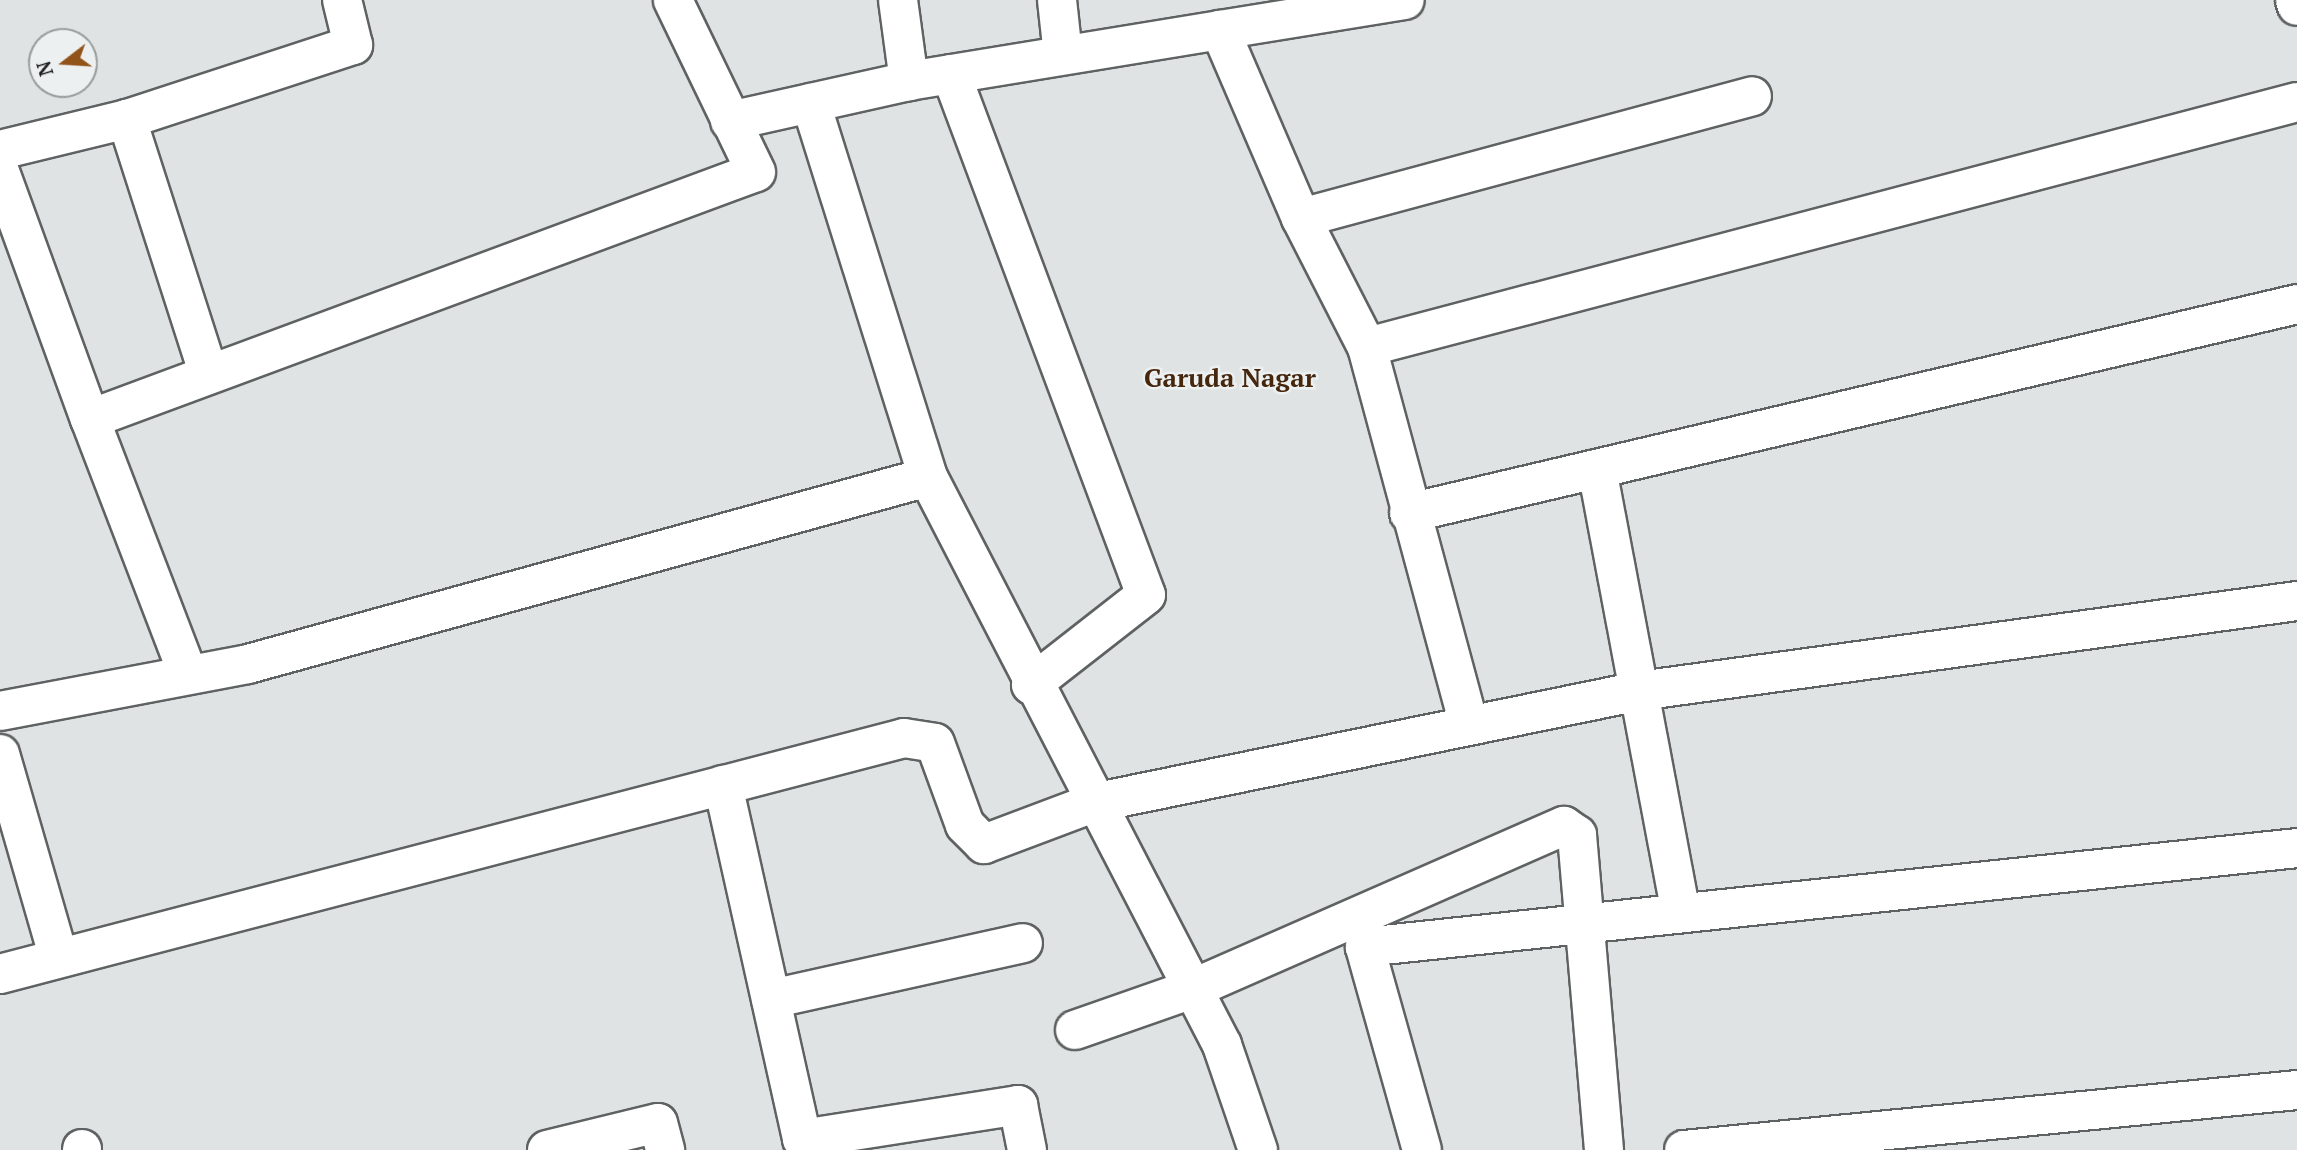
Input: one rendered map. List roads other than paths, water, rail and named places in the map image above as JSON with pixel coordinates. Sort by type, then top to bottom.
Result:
[{"type":"street","points":[[0,150],[127,119],[353,45],[342,0]]},
{"type":"street","points":[[90,419],[208,372],[756,172],[673,0]]},
{"type":"street","points":[[898,0],[909,81]]},
{"type":"street","points":[[1057,0],[1063,55]]},
{"type":"street","points":[[730,121],[909,81],[1220,30],[1275,11],[1405,0]]},
{"type":"street","points":[[2295,0],[2297,6]]},
{"type":"street","points":[[1220,30],[1301,218],[1367,347],[1409,513],[1469,725]]},
{"type":"street","points":[[951,74],[1146,595],[1031,685]]},
{"type":"street","points":[[1301,218],[1752,96]]},
{"type":"street","points":[[1367,347],[2297,102]]},
{"type":"street","points":[[811,103],[928,477],[1031,685],[1222,1045],[1258,1150]]},
{"type":"street","points":[[127,119],[208,372]]},
{"type":"street","points":[[0,172],[90,419],[187,672]]},
{"type":"street","points":[[1409,513],[2297,304]]},
{"type":"street","points":[[1597,469],[1681,913]]},
{"type":"street","points":[[0,711],[187,672],[248,664],[928,477]]},
{"type":"street","points":[[0,974],[904,738],[935,743],[965,825],[984,844],[1093,803],[1640,691],[2297,601]]},
{"type":"street","points":[[0,754],[59,958]]},
{"type":"street","points":[[723,785],[802,1139],[1018,1105],[1027,1150]]},
{"type":"street","points":[[1075,1030],[1192,989],[1554,828],[1577,835],[1604,1150]]},
{"type":"street","points":[[1422,1150],[1365,947],[2297,848]]},
{"type":"street","points":[[771,999],[1023,943]]},
{"type":"street","points":[[1684,1150],[2297,1090]]},
{"type":"street","points":[[547,1150],[658,1123],[665,1150]]},
{"type":"district","name":"Garuda Nagar","points":[[1230,378]]}]
